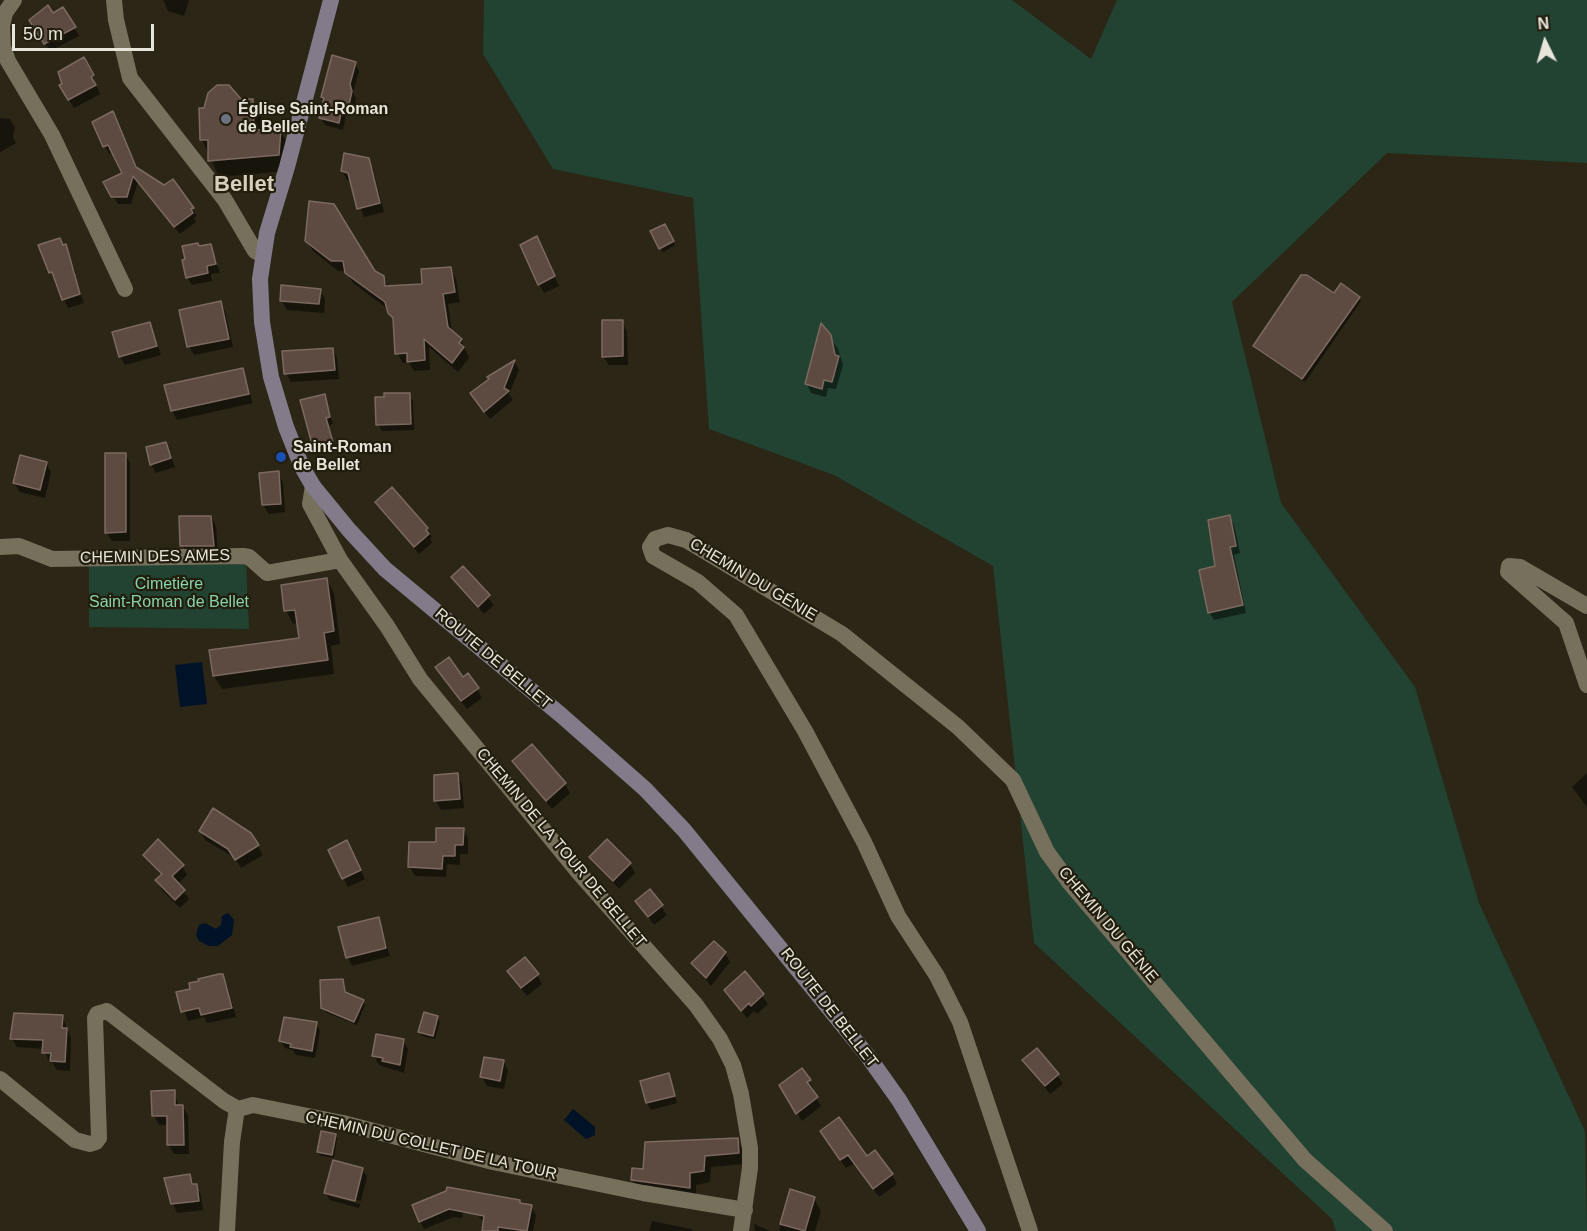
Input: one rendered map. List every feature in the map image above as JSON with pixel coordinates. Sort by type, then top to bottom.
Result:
[{"type":"main road","name":"ROUTE DE BELLET","points":[[331,0],[263,255],[260,279],[262,322],[272,377],[286,427],[313,486],[349,531],[385,569],[611,759],[645,789],[684,830],[867,1055],[900,1100],[978,1231]]},
{"type":"street","points":[[14,0],[5,13],[2,26],[3,47],[8,61],[52,135],[125,289]]},
{"type":"street","points":[[114,0],[116,20],[130,78],[225,200],[255,251],[263,255]]},
{"type":"street","name":"CHEMIN DE LA TOUR DE BELLET","points":[[313,486],[310,504],[340,560],[387,626],[420,679],[579,873],[710,1022],[733,1065],[745,1113],[750,1168],[741,1231]]},
{"type":"street","name":"CHEMIN DU GÉNIE","points":[[1030,1231],[952,1004],[898,916],[864,842],[805,731],[736,615],[698,582],[653,556],[650,547],[660,536],[668,535],[686,540],[842,634],[958,727],[1005,772],[1024,798],[1047,852],[1069,882],[1305,1160],[1385,1231]]},
{"type":"street","name":"CHEMIN DES AMES","points":[[0,547],[19,546],[52,559],[243,556],[252,560],[265,573],[340,560]]},
{"type":"street","points":[[1587,606],[1520,567],[1509,566],[1508,572],[1554,609],[1566,623],[1587,685]]},
{"type":"street","points":[[0,1079],[75,1140],[90,1144],[96,1142],[99,1138],[95,1018],[97,1014],[107,1011],[224,1101],[238,1108],[232,1143],[227,1231]]},
{"type":"street","name":"CHEMIN DU COLLET DE LA TOUR","points":[[238,1108],[253,1105],[343,1123],[504,1164],[643,1193],[745,1210]]},
{"type":"green space","points":[[484,0],[1012,0],[1091,59],[1117,0],[1587,0],[1587,163],[1387,153],[1232,302],[1281,503],[1415,687],[1479,903],[1585,1131],[1587,1231],[1336,1231],[1332,1219],[1034,943],[993,566],[834,475],[709,429],[693,198],[553,169],[483,54]]},
{"type":"green space","name":"Cimetière Saint-Roman de Bellet","points":[[246,561],[249,629],[89,627],[89,563]]},
{"type":"water","points":[[202,662],[207,704],[180,707],[175,665]]},
{"type":"water","points":[[228,913],[234,920],[232,935],[218,946],[209,946],[199,941],[196,935],[199,925],[205,923],[216,929],[221,925],[222,916]]},
{"type":"water","points":[[573,1109],[595,1127],[595,1135],[586,1139],[564,1120]]},
{"type":"building","points":[[48,5],[53,13],[63,7],[76,27],[44,44],[29,20]]},
{"type":"building","points":[[332,55],[356,62],[350,84],[352,91],[349,105],[343,103],[339,123],[319,118],[324,98],[321,97]]},
{"type":"building","points":[[84,57],[94,75],[91,77],[96,85],[68,100],[59,85],[62,84],[58,72]]},
{"type":"building","name":"Église Saint-Roman de Bellet","points":[[217,85],[229,85],[241,99],[253,99],[254,130],[281,129],[279,155],[208,161],[208,140],[200,140],[199,108],[204,108],[208,93]]},
{"type":"building","points":[[113,111],[136,167],[164,185],[173,179],[194,208],[191,209],[193,213],[174,227],[133,176],[127,197],[111,197],[103,182],[122,173],[108,145],[103,147],[92,122]]},
{"type":"building","points":[[344,153],[369,158],[380,203],[357,209],[348,173],[341,171]]},
{"type":"building","points":[[309,201],[334,204],[375,271],[384,276],[385,286],[422,284],[421,269],[451,267],[455,292],[443,294],[448,327],[462,339],[459,343],[464,347],[452,363],[424,339],[425,360],[407,362],[407,353],[395,354],[393,318],[388,313],[385,302],[345,273],[343,261],[331,261],[305,241]]},
{"type":"building","points":[[665,224],[674,241],[659,249],[650,231]]},
{"type":"building","points":[[537,236],[555,276],[538,285],[520,245]]},
{"type":"building","points":[[60,238],[63,245],[66,244],[80,294],[62,300],[52,272],[49,273],[38,245]]},
{"type":"building","points":[[198,243],[199,246],[211,244],[216,264],[207,266],[208,273],[186,278],[182,246]]},
{"type":"building","points":[[1301,275],[1307,275],[1334,293],[1341,283],[1360,297],[1302,379],[1253,346]]},
{"type":"building","points":[[281,285],[321,289],[319,304],[280,301]]},
{"type":"building","points":[[221,301],[229,339],[187,347],[179,310]]},
{"type":"building","points":[[602,320],[623,320],[623,356],[602,357]]},
{"type":"building","points":[[150,322],[157,346],[119,357],[112,332]]},
{"type":"building","points":[[821,323],[831,335],[835,355],[839,356],[832,382],[824,380],[822,389],[805,384]]},
{"type":"building","points":[[333,348],[335,370],[284,374],[282,351]]},
{"type":"building","points":[[515,360],[504,388],[509,391],[484,412],[470,393],[489,379],[487,377]]},
{"type":"building","points":[[243,368],[249,394],[171,411],[164,385]]},
{"type":"building","points":[[384,393],[410,393],[411,424],[376,425],[375,397],[384,397]]},
{"type":"building","points":[[325,394],[330,417],[326,418],[333,442],[313,448],[300,400]]},
{"type":"building","points":[[166,442],[171,458],[150,465],[146,447]]},
{"type":"building","points":[[105,453],[126,453],[126,532],[105,533]]},
{"type":"building","points":[[20,455],[47,462],[40,490],[13,483]]},
{"type":"building","points":[[279,471],[281,504],[262,505],[259,473]]},
{"type":"building","points":[[392,487],[428,528],[426,530],[429,534],[414,547],[375,502]]},
{"type":"building","points":[[1230,515],[1236,546],[1230,547],[1243,605],[1208,613],[1199,570],[1215,566],[1208,520]]},
{"type":"building","points":[[179,516],[211,516],[214,546],[180,546]]},
{"type":"building","points":[[463,566],[490,595],[478,607],[451,577]]},
{"type":"building","points":[[327,578],[334,631],[324,633],[328,660],[213,676],[209,650],[299,638],[295,610],[284,611],[281,585]]},
{"type":"building","points":[[449,657],[463,677],[468,673],[479,688],[461,701],[435,667]]},
{"type":"building","points":[[532,744],[566,783],[546,801],[512,761]]},
{"type":"building","points":[[458,773],[460,799],[434,801],[434,775]]},
{"type":"building","points":[[213,808],[251,833],[259,845],[235,860],[228,849],[199,831]]},
{"type":"building","points":[[436,828],[464,828],[463,845],[455,845],[455,856],[443,856],[442,869],[408,867],[409,842],[436,842]]},
{"type":"building","points":[[158,839],[184,865],[172,876],[185,890],[175,900],[155,880],[162,874],[143,855]]},
{"type":"building","points":[[607,839],[631,863],[613,881],[589,857]]},
{"type":"building","points":[[347,840],[361,870],[342,879],[328,850]]},
{"type":"building","points":[[650,889],[663,905],[648,917],[635,901]]},
{"type":"building","points":[[379,917],[386,948],[346,958],[338,927]]},
{"type":"building","points":[[714,941],[726,952],[706,978],[691,963]]},
{"type":"building","points":[[525,957],[539,974],[521,988],[507,971]]},
{"type":"building","points":[[745,971],[764,994],[751,1006],[749,1003],[741,1011],[724,990]]},
{"type":"building","points":[[223,974],[232,1008],[201,1015],[199,1008],[181,1012],[176,992],[190,989],[189,983],[199,981],[198,979]]},
{"type":"building","points":[[343,979],[345,992],[364,1000],[354,1022],[321,1008],[320,980]]},
{"type":"building","points":[[424,1012],[438,1016],[433,1036],[418,1032]]},
{"type":"building","points":[[14,1013],[63,1015],[62,1028],[67,1028],[65,1062],[50,1061],[51,1053],[42,1053],[43,1040],[10,1039]]},
{"type":"building","points":[[284,1017],[317,1022],[312,1051],[290,1047],[291,1044],[279,1041]]},
{"type":"building","points":[[376,1034],[404,1039],[400,1065],[372,1056]]},
{"type":"building","points":[[1037,1048],[1059,1074],[1045,1086],[1022,1060]]},
{"type":"building","points":[[484,1057],[504,1060],[500,1081],[480,1077]]},
{"type":"building","points":[[802,1068],[811,1080],[807,1082],[818,1097],[796,1114],[779,1085]]},
{"type":"building","points":[[669,1073],[675,1096],[646,1103],[640,1081]]},
{"type":"building","points":[[175,1090],[175,1105],[183,1105],[184,1145],[167,1145],[167,1116],[152,1116],[151,1091]]},
{"type":"building","points":[[839,1117],[867,1156],[875,1150],[893,1174],[873,1189],[848,1155],[840,1160],[820,1131]]},
{"type":"building","points":[[321,1131],[336,1134],[332,1155],[317,1152]]},
{"type":"building","points":[[738,1138],[739,1153],[705,1156],[704,1171],[690,1173],[690,1188],[631,1180],[632,1168],[643,1169],[645,1142]]},
{"type":"building","points":[[333,1160],[363,1168],[355,1201],[324,1193]]},
{"type":"building","points":[[190,1174],[192,1184],[197,1184],[199,1201],[171,1204],[164,1178]]},
{"type":"building","points":[[447,1187],[520,1200],[520,1203],[532,1205],[527,1231],[498,1227],[498,1231],[482,1231],[484,1216],[449,1209],[419,1222],[412,1205],[446,1191]]},
{"type":"building","points":[[790,1189],[815,1197],[805,1231],[780,1224]]},
{"type":"place","name":"Église Saint-Roman de Bellet","points":[[226,119]]},
{"type":"place","name":"Saint-Roman de Bellet","points":[[281,457]]},
{"type":"district","name":"Bellet","points":[[244,185]]}]
